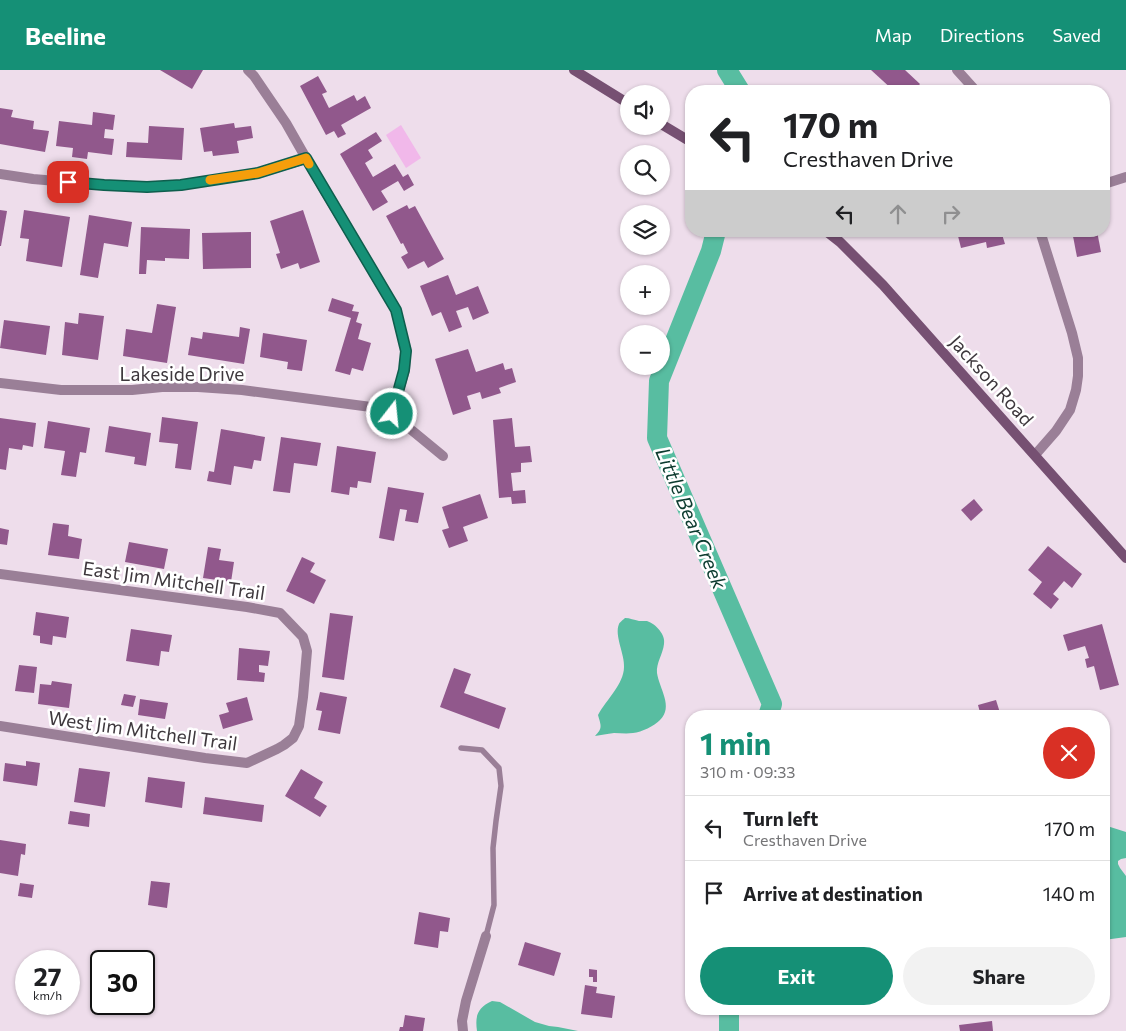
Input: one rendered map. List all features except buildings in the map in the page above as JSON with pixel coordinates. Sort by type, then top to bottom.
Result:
[{"type":"main road","points":[[574,70],[620,98]]},
{"type":"main road","points":[[670,129],[685,138]]},
{"type":"main road","name":"Jackson Road","points":[[834,237],[883,285],[1126,558]]},
{"type":"street","points":[[248,70],[286,123],[396,310],[406,351],[404,370],[392,414],[443,456]]},
{"type":"street","points":[[957,70],[971,85]]},
{"type":"street","points":[[0,174],[33,179],[147,187],[181,185],[258,173],[306,158]]},
{"type":"street","points":[[1110,182],[1126,177]]},
{"type":"street","points":[[1035,455],[1056,431],[1070,410],[1078,376],[1078,358],[1072,333],[1042,237]]},
{"type":"street","name":"Lakeside Drive","points":[[0,383],[61,390],[132,390],[162,387],[198,387],[242,390],[371,407],[392,414]]},
{"type":"street","name":"East Jim Mitchell Trail","points":[[0,574],[280,613],[303,637],[307,651],[303,697]]},
{"type":"street","name":"West Jim Mitchell Trail","points":[[0,726],[205,758],[247,762],[284,745],[293,738],[299,726],[303,697]]},
{"type":"street","points":[[464,1031],[462,1021],[466,1001],[486,936]]},
{"type":"lane","points":[[461,748],[482,750],[499,768],[501,786],[493,848],[494,905],[486,936]]},
{"type":"shaded area","points":[[401,125],[421,158],[406,168],[386,135]]},
{"type":"shaded area","points":[[625,618],[650,622],[660,630],[664,641],[657,673],[666,709],[660,720],[644,730],[633,733],[595,736],[601,727],[598,715],[618,686],[623,673],[624,662],[618,629],[619,623]]},
{"type":"shaded area","points":[[1110,827],[1126,832],[1126,858],[1118,861],[1118,864],[1126,876],[1126,937],[1110,939]]},
{"type":"shaded area","points":[[492,1001],[500,1002],[535,1022],[578,1031],[477,1031],[476,1021],[478,1013]]},
{"type":"waterway","name":"Little Bear Creek","points":[[727,70],[736,85]]},
{"type":"waterway","name":"Little Bear Creek","points":[[714,237],[711,251],[659,381],[657,438],[772,704],[770,710]]},
{"type":"waterway","name":"Little Bear Creek","points":[[729,1015],[729,1031]]},
{"type":"slow traffic","points":[[210,180],[258,173],[306,158],[309,164]]},
{"type":"route","points":[[68,182],[147,187],[181,185],[258,173],[306,158],[396,310],[406,351],[404,370],[392,414]]}]
